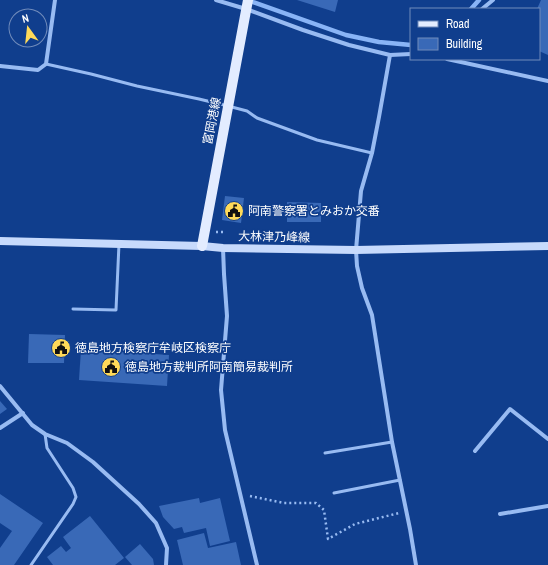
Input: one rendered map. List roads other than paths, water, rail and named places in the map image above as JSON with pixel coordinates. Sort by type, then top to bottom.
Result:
[{"type":"main road","name":"富岡港線","points":[[202,246],[247,5]]},
{"type":"main road","name":"大林津乃峰線","points":[[0,241],[202,246],[223,248],[356,250],[548,246]]},
{"type":"street","points":[[0,66],[38,70],[46,64],[55,0]]},
{"type":"street","points":[[216,0],[247,5],[303,30],[349,45],[390,55],[410,54]]},
{"type":"street","points":[[483,8],[492,0]]},
{"type":"street","points":[[390,55],[380,117],[372,153],[361,191],[356,250],[357,266],[362,288],[372,316],[392,442],[416,565]]},
{"type":"street","points":[[452,60],[548,81]]},
{"type":"street","points":[[223,248],[227,316],[221,390],[225,430],[257,565]]},
{"type":"street","points":[[0,386],[32,425],[45,434],[67,443],[93,462],[156,522],[167,548],[166,565]]},
{"type":"street","points":[[475,451],[510,409],[548,439]]},
{"type":"street","points":[[0,428],[23,413]]},
{"type":"street","points":[[500,514],[548,506]]},
{"type":"lane","points":[[46,64],[247,111],[257,118],[317,140],[372,153]]},
{"type":"lane","points":[[73,310],[116,310],[118,244]]},
{"type":"lane","points":[[31,565],[73,504],[76,497],[73,488],[47,448],[45,434]]},
{"type":"lane","points":[[325,452],[392,442]]},
{"type":"lane","points":[[334,493],[400,480]]},
{"type":"waterway","points":[[247,0],[346,35],[379,42],[410,45]]},
{"type":"waterway","points":[[472,8],[479,0]]},
{"type":"place","name":"阿南警察署とみおか交番","points":[[234,211]]},
{"type":"place","name":"徳島地方検察庁牟岐区検察庁","points":[[61,348]]},
{"type":"place","name":"徳島地方裁判所阿南簡易裁判所","points":[[111,367]]}]
